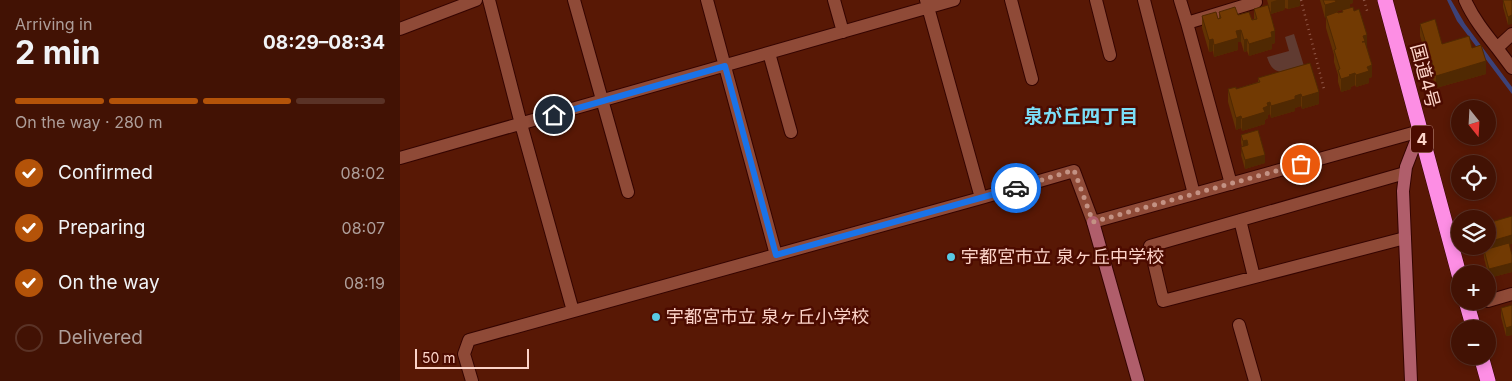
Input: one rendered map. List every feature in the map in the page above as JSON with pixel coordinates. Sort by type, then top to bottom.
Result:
[{"type":"highway","name":"国道4号","points":[[1385,0],[1456,265]]},
{"type":"highway","points":[[1484,365],[1488,381]]},
{"type":"street","points":[[400,29],[476,0]]},
{"type":"street","points":[[489,0],[573,311]]},
{"type":"street","points":[[574,0],[628,192]]},
{"type":"street","points":[[707,0],[776,255]]},
{"type":"street","points":[[834,0],[843,32]]},
{"type":"street","points":[[400,158],[843,32],[927,4],[954,0]]},
{"type":"street","points":[[1011,0],[1032,79]]},
{"type":"street","points":[[1096,0],[1110,56]]},
{"type":"street","points":[[1144,0],[1194,194]]},
{"type":"street","points":[[1180,0],[1231,184]]},
{"type":"street","points":[[1187,23],[1256,2],[1255,0]]},
{"type":"street","points":[[1465,0],[1483,30],[1512,68]]},
{"type":"street","points":[[927,4],[981,198]]},
{"type":"street","points":[[1497,48],[1512,34]]},
{"type":"street","points":[[769,53],[791,132]]},
{"type":"street","points":[[1093,222],[1420,131]]},
{"type":"street","points":[[1411,381],[1403,191],[1406,167],[1420,131]]},
{"type":"street","points":[[472,381],[464,354],[469,340],[981,198],[1074,170],[1093,222],[1138,381]]},
{"type":"street","points":[[1405,173],[1150,246],[1163,301],[1405,238]]},
{"type":"street","points":[[1240,220],[1254,277]]},
{"type":"street","points":[[1496,298],[1512,294]]},
{"type":"street","points":[[1239,325],[1254,381]]},
{"type":"path","points":[[1301,0],[1324,89]]},
{"type":"path","points":[[1364,0],[1368,14]]},
{"type":"shaded area","points":[[1294,34],[1304,66],[1281,72],[1277,71],[1270,64],[1267,57],[1289,51],[1285,37]]},
{"type":"water","points":[[1447,0],[1451,0],[1465,24],[1512,87],[1512,94],[1457,21]]},
{"type":"building","points":[[1323,0],[1335,0],[1336,2],[1325,5]]},
{"type":"building","points":[[1503,0],[1512,0],[1512,15],[1508,17]]},
{"type":"building","points":[[1268,5],[1275,31],[1271,32],[1272,37],[1249,44],[1247,39],[1244,40],[1241,30],[1236,31],[1238,38],[1214,45],[1213,39],[1209,40],[1202,16],[1216,12],[1218,19],[1221,18],[1219,12],[1235,7],[1238,15],[1249,12],[1252,20],[1257,19],[1254,9]]},
{"type":"building","points":[[1353,7],[1354,11],[1359,9],[1367,35],[1363,36],[1365,41],[1362,42],[1365,42],[1372,65],[1367,67],[1369,71],[1356,75],[1355,73],[1341,79],[1334,50],[1336,49],[1326,16],[1343,12],[1342,10]]},
{"type":"building","points":[[1435,19],[1442,44],[1469,36],[1472,48],[1481,45],[1486,61],[1436,76],[1420,24]]},
{"type":"building","points":[[1310,63],[1319,92],[1302,97],[1301,94],[1295,96],[1295,99],[1271,106],[1270,102],[1267,103],[1268,106],[1263,108],[1265,112],[1242,119],[1241,116],[1236,118],[1228,89],[1236,87],[1236,89],[1260,82],[1258,78]]},
{"type":"building","points":[[1258,130],[1265,155],[1245,160],[1241,147],[1248,145],[1247,140],[1243,141],[1241,135]]},
{"type":"building","points":[[1512,216],[1512,235],[1496,240],[1496,221]]},
{"type":"building","points":[[1509,243],[1512,263],[1496,267],[1496,265],[1488,265],[1485,255],[1496,255],[1496,247]]},
{"type":"building","points":[[1512,305],[1512,326],[1506,328],[1501,308]]},
{"type":"way so far","points":[[1016,188],[1074,170],[1093,222],[1301,164]]},
{"type":"place","name":"宇都宮市立 泉ヶ丘中学校","points":[[951,257]]},
{"type":"place","name":"宇都宮市立 泉ヶ丘小学校","points":[[656,317]]},
{"type":"district","name":"泉が丘四丁目","points":[[1081,116]]},
{"type":"route","points":[[554,115],[725,66],[776,255],[1016,188]]}]
